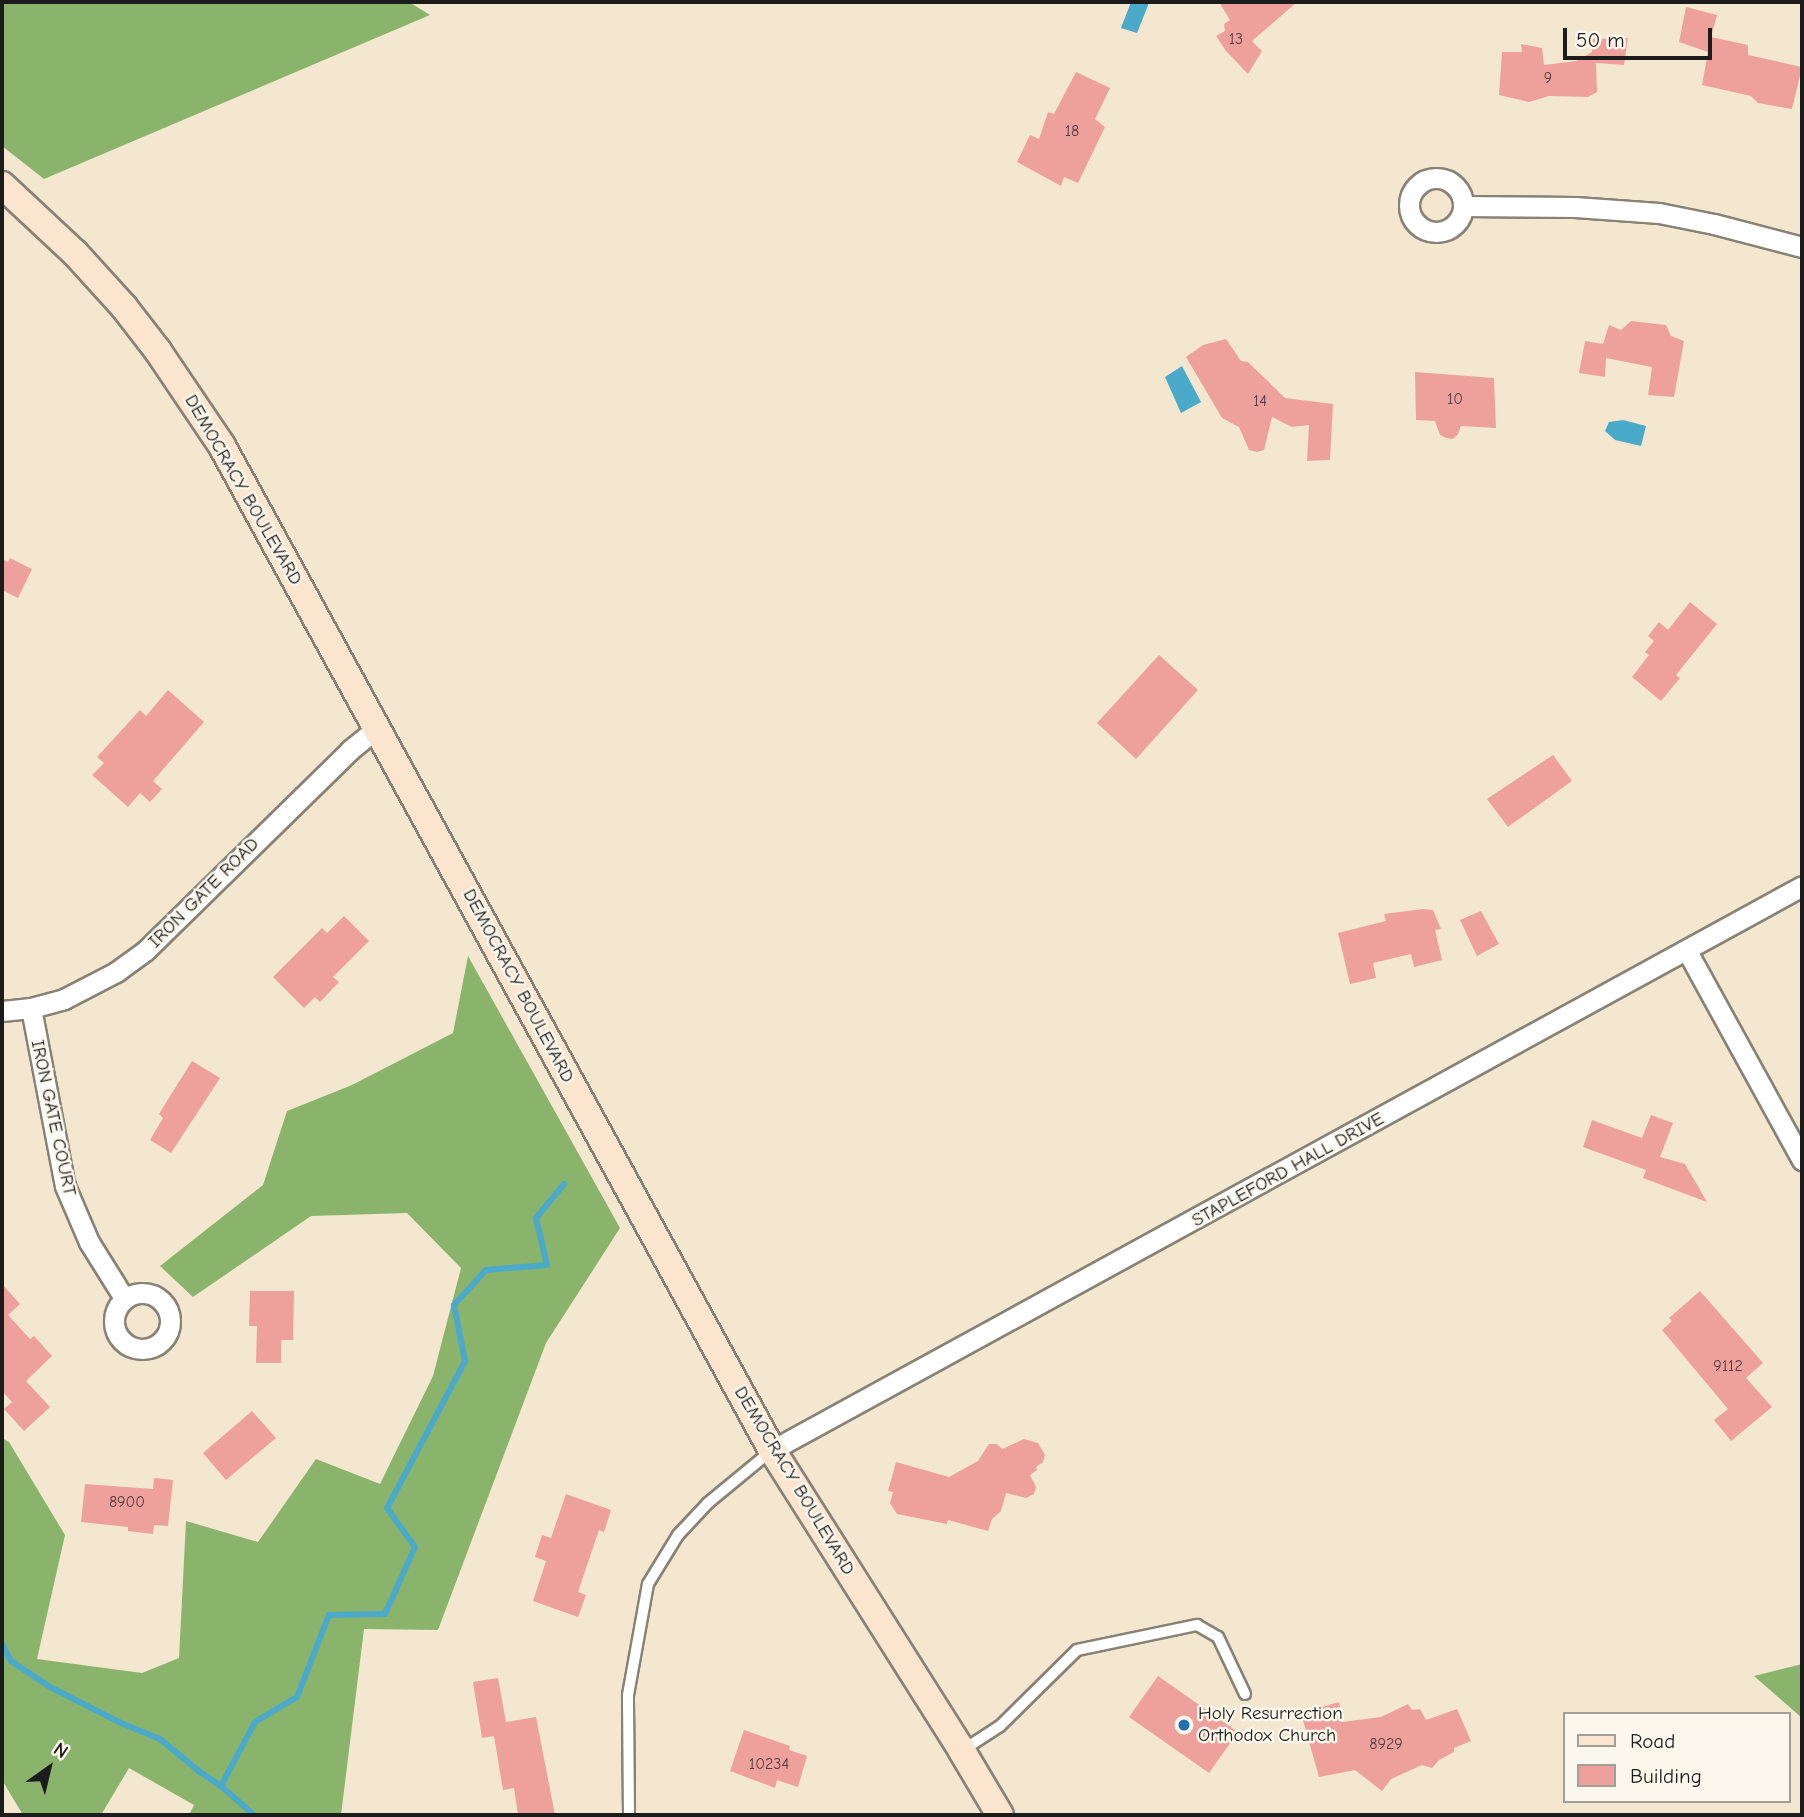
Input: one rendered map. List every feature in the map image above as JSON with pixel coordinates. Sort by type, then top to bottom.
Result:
[{"type":"main road","name":"DEMOCRACY BOULEVARD","points":[[2,185],[97,276],[151,342],[222,446],[772,1450],[1000,1815]]},
{"type":"street","points":[[1463,206],[1575,206],[1659,213],[1714,223],[1802,247]]},
{"type":"street","name":"IRON GATE ROAD","points":[[2,1011],[31,1008],[64,999],[92,986],[145,951],[350,750],[378,727]]},
{"type":"street","name":"STAPLEFORD HALL DRIVE","points":[[772,1450],[1802,886]]},
{"type":"street","points":[[1687,951],[1802,1160]]},
{"type":"street","name":"IRON GATE COURT","points":[[31,1008],[65,1186],[89,1242],[124,1298]]},
{"type":"lane","points":[[629,1815],[628,1695],[648,1584],[678,1535],[708,1503],[772,1450]]},
{"type":"lane","points":[[962,1751],[1000,1726],[1077,1650],[1171,1630],[1197,1625],[1218,1637],[1245,1694]]},
{"type":"green space","points":[[2,2],[409,2],[430,15],[44,179],[2,146]]},
{"type":"green space","points":[[468,956],[620,1228],[546,1343],[438,1630],[364,1629],[341,1815],[189,1815],[194,1805],[129,1768],[101,1815],[23,1815],[2,1780],[2,1438],[9,1442],[65,1535],[37,1659],[142,1673],[179,1658],[186,1521],[258,1542],[316,1459],[380,1484],[433,1376],[461,1268],[407,1213],[311,1216],[193,1297],[160,1266],[263,1185],[287,1111],[352,1085],[453,1033]]},
{"type":"green space","points":[[1802,1664],[1802,1718],[1754,1676]]},
{"type":"water","points":[[1131,2],[1149,3],[1137,33],[1121,28]]},
{"type":"water","points":[[1182,366],[1201,402],[1181,413],[1165,377]]},
{"type":"water","points":[[1623,420],[1646,426],[1641,446],[1615,440],[1605,431],[1609,422]]},
{"type":"building","points":[[1219,2],[1297,2],[1252,41],[1262,51],[1248,74],[1216,36],[1225,31],[1224,24],[1230,20]]},
{"type":"building","points":[[1686,7],[1717,15],[1711,37],[1748,45],[1748,55],[1802,67],[1792,109],[1758,103],[1751,96],[1702,85],[1708,52],[1679,42]]},
{"type":"building","points":[[1628,38],[1624,65],[1596,63],[1597,92],[1588,97],[1549,96],[1529,102],[1499,95],[1502,52],[1522,52],[1521,44],[1542,48],[1544,65],[1576,61],[1592,52],[1592,39]]},
{"type":"building","points":[[1076,72],[1110,88],[1095,119],[1105,127],[1078,183],[1064,177],[1061,186],[1017,162],[1030,135],[1039,139],[1048,112],[1054,114]]},
{"type":"building","points":[[1631,321],[1666,325],[1671,336],[1684,341],[1674,397],[1648,395],[1652,367],[1606,358],[1605,377],[1579,373],[1585,341],[1603,344],[1609,325],[1621,330]]},
{"type":"building","points":[[1226,339],[1241,361],[1248,362],[1285,398],[1333,404],[1330,460],[1307,461],[1309,425],[1292,427],[1272,417],[1264,450],[1249,450],[1239,427],[1222,418],[1186,357],[1203,345]]},
{"type":"building","points":[[1415,372],[1494,378],[1496,428],[1461,426],[1453,439],[1440,435],[1435,421],[1416,420]]},
{"type":"building","points":[[10,558],[32,569],[18,598],[2,590],[2,559],[8,562]]},
{"type":"building","points":[[1690,602],[1717,624],[1676,675],[1680,678],[1661,701],[1632,677],[1649,655],[1645,652],[1654,641],[1648,636],[1659,622],[1668,630]]},
{"type":"building","points":[[1159,655],[1198,690],[1136,759],[1097,723]]},
{"type":"building","points":[[168,690],[204,722],[153,781],[162,789],[150,802],[140,793],[128,807],[92,775],[104,763],[97,757],[140,710],[146,716]]},
{"type":"building","points":[[1553,755],[1572,781],[1508,827],[1487,799]]},
{"type":"building","points":[[1433,910],[1441,929],[1435,930],[1442,960],[1414,967],[1411,954],[1373,963],[1376,978],[1350,984],[1338,933],[1386,921],[1384,914]]},
{"type":"building","points":[[1481,911],[1499,944],[1477,956],[1460,920]]},
{"type":"building","points":[[344,916],[369,941],[333,977],[339,982],[320,1002],[315,997],[304,1008],[273,977],[322,928],[327,933]]},
{"type":"building","points":[[192,1061],[220,1078],[171,1153],[150,1140],[163,1118],[159,1114]]},
{"type":"building","points":[[1651,1115],[1673,1123],[1660,1157],[1685,1164],[1707,1202],[1643,1178],[1646,1170],[1583,1147],[1592,1120],[1642,1138]]},
{"type":"building","points":[[2,1284],[20,1304],[8,1315],[30,1339],[34,1336],[52,1356],[26,1381],[50,1407],[24,1431],[4,1409],[12,1402],[2,1391]]},
{"type":"building","points":[[250,1291],[294,1291],[293,1340],[281,1340],[281,1363],[256,1363],[257,1326],[249,1326]]},
{"type":"building","points":[[1700,1291],[1763,1363],[1746,1378],[1772,1407],[1731,1441],[1714,1420],[1728,1409],[1662,1330],[1672,1321],[1669,1318]]},
{"type":"building","points":[[252,1411],[276,1438],[226,1480],[203,1453]]},
{"type":"building","points":[[1024,1439],[1038,1443],[1045,1455],[1043,1462],[1036,1467],[1037,1470],[1030,1475],[1036,1487],[1034,1494],[1026,1498],[1006,1493],[1001,1511],[992,1519],[988,1531],[948,1520],[947,1524],[897,1514],[890,1503],[893,1492],[888,1491],[896,1462],[949,1477],[978,1461],[989,1444],[997,1444],[1002,1449]]},
{"type":"building","points":[[154,1478],[173,1480],[168,1526],[154,1525],[153,1534],[128,1531],[128,1527],[81,1522],[85,1484],[153,1489]]},
{"type":"building","points":[[566,1494],[611,1510],[604,1532],[599,1530],[578,1592],[586,1595],[578,1617],[533,1601],[546,1561],[535,1557],[542,1535],[551,1538]]},
{"type":"building","name":"Holy Resurrection Orthodox Church","points":[[1158,1676],[1238,1732],[1209,1773],[1129,1717]]},
{"type":"building","points":[[498,1678],[506,1722],[536,1717],[555,1815],[518,1815],[514,1788],[503,1790],[494,1736],[482,1738],[473,1682]]},
{"type":"building","points":[[1339,1702],[1342,1722],[1381,1717],[1408,1704],[1412,1710],[1420,1709],[1426,1720],[1457,1709],[1471,1741],[1454,1748],[1454,1752],[1439,1760],[1432,1768],[1422,1765],[1391,1779],[1382,1791],[1355,1770],[1319,1777],[1301,1713]]},
{"type":"building","points":[[744,1730],[790,1746],[789,1750],[807,1756],[798,1787],[777,1780],[775,1788],[730,1771]]},
{"type":"waterway","points":[[254,1815],[221,1786],[255,1722],[297,1697],[329,1615],[385,1614],[415,1547],[387,1508],[465,1361],[454,1305],[486,1270],[547,1265],[536,1218],[564,1184]]},
{"type":"waterway","points":[[2,1644],[11,1661],[50,1687],[121,1723],[160,1739],[221,1786]]},
{"type":"place","name":"Holy Resurrection Orthodox Church","points":[[1184,1725]]}]
